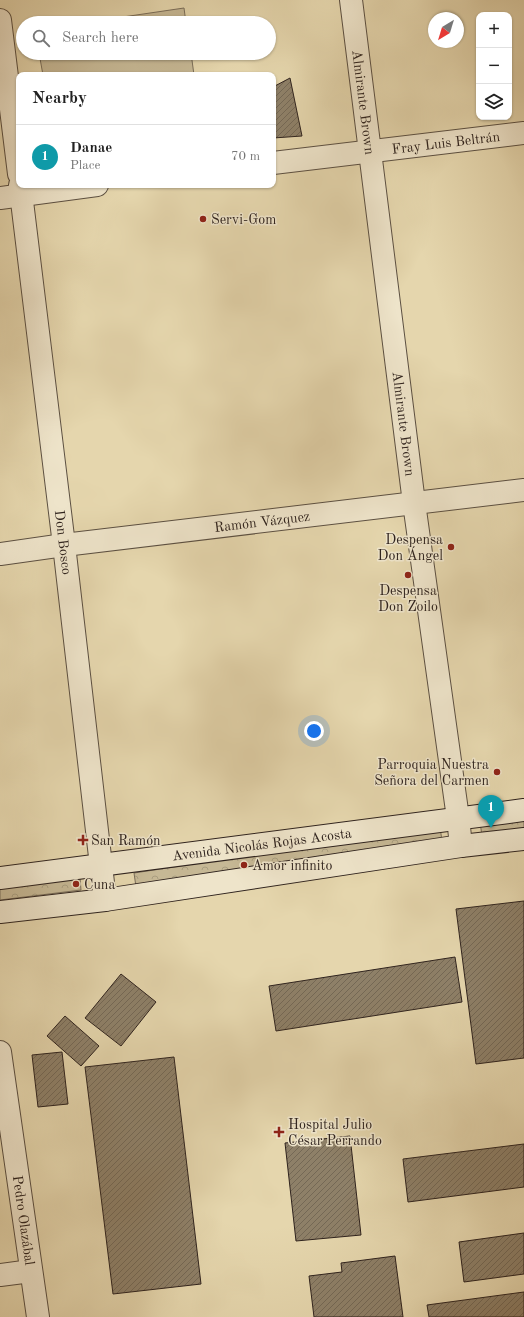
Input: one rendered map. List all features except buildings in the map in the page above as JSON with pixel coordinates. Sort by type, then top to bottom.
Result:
[{"type":"street","name":"Almirante Brown","points":[[351,0],[414,503],[461,846]]},
{"type":"street","name":"Don Bosco","points":[[0,20],[16,151]]},
{"type":"street","name":"Fray Luis Beltrán","points":[[276,163],[369,150],[524,133]]},
{"type":"street","points":[[0,198],[16,187]]},
{"type":"street","name":"Don Bosco","points":[[20,188],[105,900]]},
{"type":"street","name":"Ramón Vázquez","points":[[0,554],[524,490]]},
{"type":"street","name":"Avenida Nicolás Rojas Acosta","points":[[0,878],[524,810]]},
{"type":"street","points":[[0,912],[105,900],[461,846],[524,838]]},
{"type":"street","name":"Pedro Olazábal","points":[[0,1052],[38,1317]]},
{"type":"street","points":[[0,1275],[32,1271]]},
{"type":"green space","points":[[184,8],[185,16],[130,16]]},
{"type":"green space","points":[[40,60],[192,60],[194,72],[42,72]]},
{"type":"green space","points":[[524,817],[524,831],[482,836],[480,822]]},
{"type":"green space","points":[[440,827],[442,841],[136,887],[134,873]]},
{"type":"green space","points":[[80,878],[81,890],[0,900],[0,887]]},
{"type":"place","name":"Servi-Gom","points":[[203,219]]},
{"type":"place","name":"Despensa Don Ángel","points":[[451,547]]},
{"type":"place","name":"Despensa Don Zoilo","points":[[408,575]]},
{"type":"place","name":"Parroquia Nuestra Señora del Carmen","points":[[497,772]]},
{"type":"place","name":"Danae","points":[[491,828]]},
{"type":"place","name":"San Ramón","points":[[83,840]]},
{"type":"place","name":"Amor infinito","points":[[244,865]]},
{"type":"place","name":"Cuna","points":[[76,884]]},
{"type":"place","name":"Hospital Julio César Perrando","points":[[279,1132]]}]
